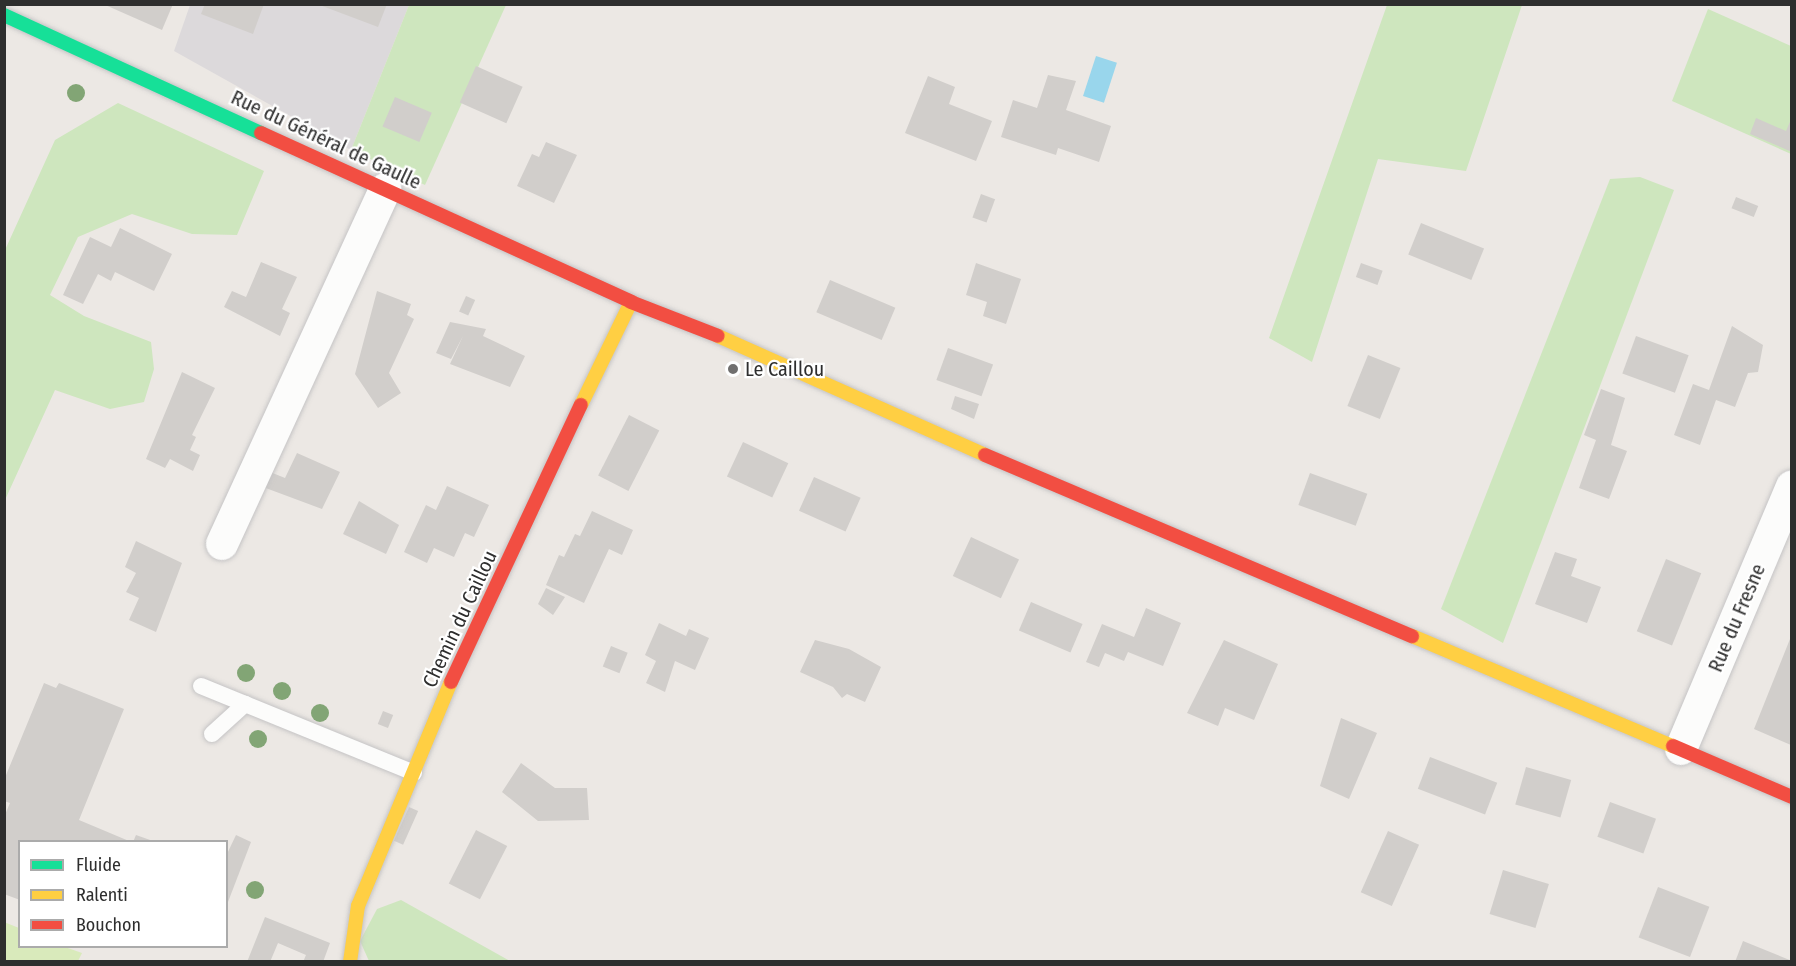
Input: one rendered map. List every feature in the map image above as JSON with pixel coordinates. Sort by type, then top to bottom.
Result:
[{"type":"main road","name":"Rue du Général de Gaulle","points":[[4,15],[631,302],[763,353],[866,405],[1616,725],[1681,749]]},
{"type":"main road","name":"Chemin du Caillou","points":[[350,962],[357,906],[474,626],[631,302]]},
{"type":"main road","points":[[1681,749],[1791,797]]},
{"type":"street","points":[[222,544],[385,189]]},
{"type":"street","name":"Rue du Fresne","points":[[1681,749],[1791,486]]},
{"type":"lane","points":[[201,686],[414,773]]},
{"type":"lane","points":[[212,734],[245,704]]},
{"type":"shaded area","points":[[190,5],[409,5],[351,150],[174,51]]},
{"type":"green space","points":[[409,5],[506,5],[425,185],[351,150]]},
{"type":"green space","points":[[1387,5],[1522,5],[1466,171],[1378,159],[1312,362],[1269,338]]},
{"type":"green space","points":[[1708,9],[1791,46],[1791,154],[1672,101]]},
{"type":"green space","points":[[118,103],[264,171],[237,235],[192,234],[132,214],[78,237],[50,295],[84,316],[151,342],[154,369],[144,402],[110,409],[55,390],[5,500],[5,250],[55,140]]},
{"type":"green space","points":[[1640,177],[1674,190],[1503,643],[1441,609],[1610,179]]},
{"type":"green space","points":[[401,900],[510,961],[369,961],[360,941],[377,909]]},
{"type":"green space","points":[[4,922],[18,928],[18,948],[68,948],[82,953],[78,961],[5,961]]},
{"type":"water","points":[[1096,56],[1117,63],[1104,103],[1083,96]]},
{"type":"building","points":[[103,4],[173,4],[162,30]]},
{"type":"building","points":[[205,4],[264,4],[253,34],[201,14]]},
{"type":"building","points":[[317,4],[387,4],[378,27]]},
{"type":"building","points":[[476,66],[523,87],[506,123],[460,103]]},
{"type":"building","points":[[1048,75],[1076,81],[1066,110],[1111,126],[1099,162],[1058,148],[1056,155],[1001,137],[1013,100],[1037,108]]},
{"type":"building","points":[[928,76],[955,87],[949,104],[992,121],[976,161],[905,133]]},
{"type":"building","points":[[395,97],[432,113],[419,142],[382,126]]},
{"type":"building","points":[[1792,117],[1792,152],[1750,134],[1756,118],[1786,131]]},
{"type":"building","points":[[546,142],[577,155],[554,203],[517,186],[532,154],[539,157]]},
{"type":"building","points":[[981,194],[995,199],[987,223],[972,217]]},
{"type":"building","points":[[1736,197],[1758,206],[1754,217],[1732,208]]},
{"type":"building","points":[[1421,223],[1484,248],[1471,280],[1408,255]]},
{"type":"building","points":[[120,228],[172,254],[154,291],[115,272],[111,281],[98,274],[83,304],[63,295],[90,237],[111,247]]},
{"type":"building","points":[[261,262],[297,277],[282,309],[290,313],[280,336],[224,307],[232,291],[246,297]]},
{"type":"building","points":[[976,263],[1021,279],[1006,324],[983,316],[987,302],[966,295]]},
{"type":"building","points":[[1361,263],[1383,271],[1377,285],[1356,277]]},
{"type":"building","points":[[830,280],[895,308],[882,340],[816,312]]},
{"type":"building","points":[[377,291],[411,304],[407,315],[414,319],[389,373],[401,393],[378,408],[355,374]]},
{"type":"building","points":[[466,296],[475,300],[468,316],[459,312]]},
{"type":"building","points":[[450,322],[486,329],[483,336],[525,356],[510,387],[450,364],[463,336],[451,359],[436,353]]},
{"type":"building","points":[[1732,326],[1763,345],[1758,372],[1748,373],[1735,407],[1716,400],[1700,445],[1674,435],[1693,384],[1709,390]]},
{"type":"building","points":[[1636,336],[1689,355],[1675,393],[1622,374]]},
{"type":"building","points":[[948,348],[993,364],[981,396],[936,380]]},
{"type":"building","points":[[1368,355],[1400,368],[1380,419],[1347,406]]},
{"type":"building","points":[[182,372],[215,388],[192,435],[196,437],[190,450],[200,455],[193,471],[170,459],[165,468],[146,459]]},
{"type":"building","points":[[1601,389],[1625,398],[1611,445],[1627,451],[1609,499],[1579,488],[1596,440],[1584,435]]},
{"type":"building","points":[[955,396],[979,404],[974,419],[951,409]]},
{"type":"building","points":[[629,415],[659,430],[628,491],[598,476]]},
{"type":"building","points":[[743,442],[788,463],[772,498],[727,476]]},
{"type":"building","points":[[297,453],[340,472],[322,509],[263,487],[270,472],[285,478]]},
{"type":"building","points":[[1310,473],[1367,494],[1356,526],[1298,505]]},
{"type":"building","points":[[814,477],[861,498],[846,532],[799,511]]},
{"type":"building","points":[[447,486],[489,505],[474,537],[465,533],[454,557],[434,548],[427,563],[404,552],[426,505],[436,510]]},
{"type":"building","points":[[359,501],[399,525],[386,554],[343,534]]},
{"type":"building","points":[[592,511],[633,530],[622,555],[609,549],[584,603],[546,585],[559,555],[564,557],[575,534],[580,536]]},
{"type":"building","points":[[971,537],[1019,559],[1001,598],[953,576]]},
{"type":"building","points":[[136,541],[182,563],[156,632],[129,620],[139,598],[126,592],[136,573],[125,567]]},
{"type":"building","points":[[1555,552],[1577,559],[1571,576],[1601,587],[1587,623],[1535,604]]},
{"type":"building","points":[[1666,559],[1701,573],[1672,646],[1637,631]]},
{"type":"building","points":[[546,588],[565,597],[553,615],[538,604]]},
{"type":"building","points":[[1031,602],[1083,624],[1070,652],[1019,631]]},
{"type":"building","points":[[1146,608],[1181,623],[1163,666],[1128,652],[1124,661],[1105,653],[1099,667],[1086,662],[1102,624],[1134,637]]},
{"type":"building","points":[[659,623],[686,636],[689,629],[709,638],[695,670],[675,661],[665,692],[646,683],[656,661],[645,655]]},
{"type":"building","points":[[1792,634],[1792,743],[1791,745],[1754,729]]},
{"type":"building","points":[[815,640],[849,649],[881,667],[865,702],[847,694],[842,698],[833,687],[800,672]]},
{"type":"building","points":[[1224,640],[1278,664],[1254,720],[1225,708],[1218,726],[1187,713]]},
{"type":"building","points":[[611,646],[628,653],[619,673],[603,666]]},
{"type":"building","points":[[44,683],[56,688],[59,683],[124,709],[79,820],[127,840],[18,840],[18,899],[4,894],[4,817],[10,803],[4,801],[4,780]]},
{"type":"building","points":[[383,711],[393,715],[388,728],[378,724]]},
{"type":"building","points":[[1341,718],[1377,733],[1349,799],[1320,786]]},
{"type":"building","points":[[1430,757],[1497,783],[1485,815],[1418,789]]},
{"type":"building","points":[[521,763],[555,788],[587,788],[589,820],[538,821],[502,792]]},
{"type":"building","points":[[1526,767],[1571,780],[1560,817],[1515,804]]},
{"type":"building","points":[[1610,802],[1656,819],[1643,854],[1597,837]]},
{"type":"building","points":[[409,807],[418,811],[403,845],[394,841]]},
{"type":"building","points":[[476,830],[507,846],[480,899],[449,883]]},
{"type":"building","points":[[1388,831],[1419,845],[1392,906],[1361,892]]},
{"type":"building","points":[[136,835],[150,840],[134,840]]},
{"type":"building","points":[[236,835],[251,842],[228,902],[228,852]]},
{"type":"building","points":[[1503,870],[1549,884],[1535,928],[1490,914]]},
{"type":"building","points":[[1658,887],[1709,907],[1690,957],[1639,937]]},
{"type":"building","points":[[265,917],[330,943],[323,962],[303,962],[306,955],[278,943],[270,962],[247,962]]},
{"type":"building","points":[[1743,941],[1792,961],[1792,962],[1735,962]]},
{"type":"traffic: fast","points":[[4,15],[261,133]]},
{"type":"traffic: slow","points":[[581,405],[631,302]]},
{"type":"traffic: slow","points":[[718,336],[985,455]]},
{"type":"traffic: slow","points":[[1412,636],[1673,746]]},
{"type":"traffic: slow","points":[[350,962],[358,906],[451,682]]},
{"type":"traffic: jam","points":[[261,133],[631,302],[718,336]]},
{"type":"traffic: jam","points":[[451,682],[581,405]]},
{"type":"traffic: jam","points":[[985,455],[1412,636]]},
{"type":"traffic: jam","points":[[1673,746],[1792,797]]},
{"type":"place","name":"Le Caillou","points":[[733,369]]}]
